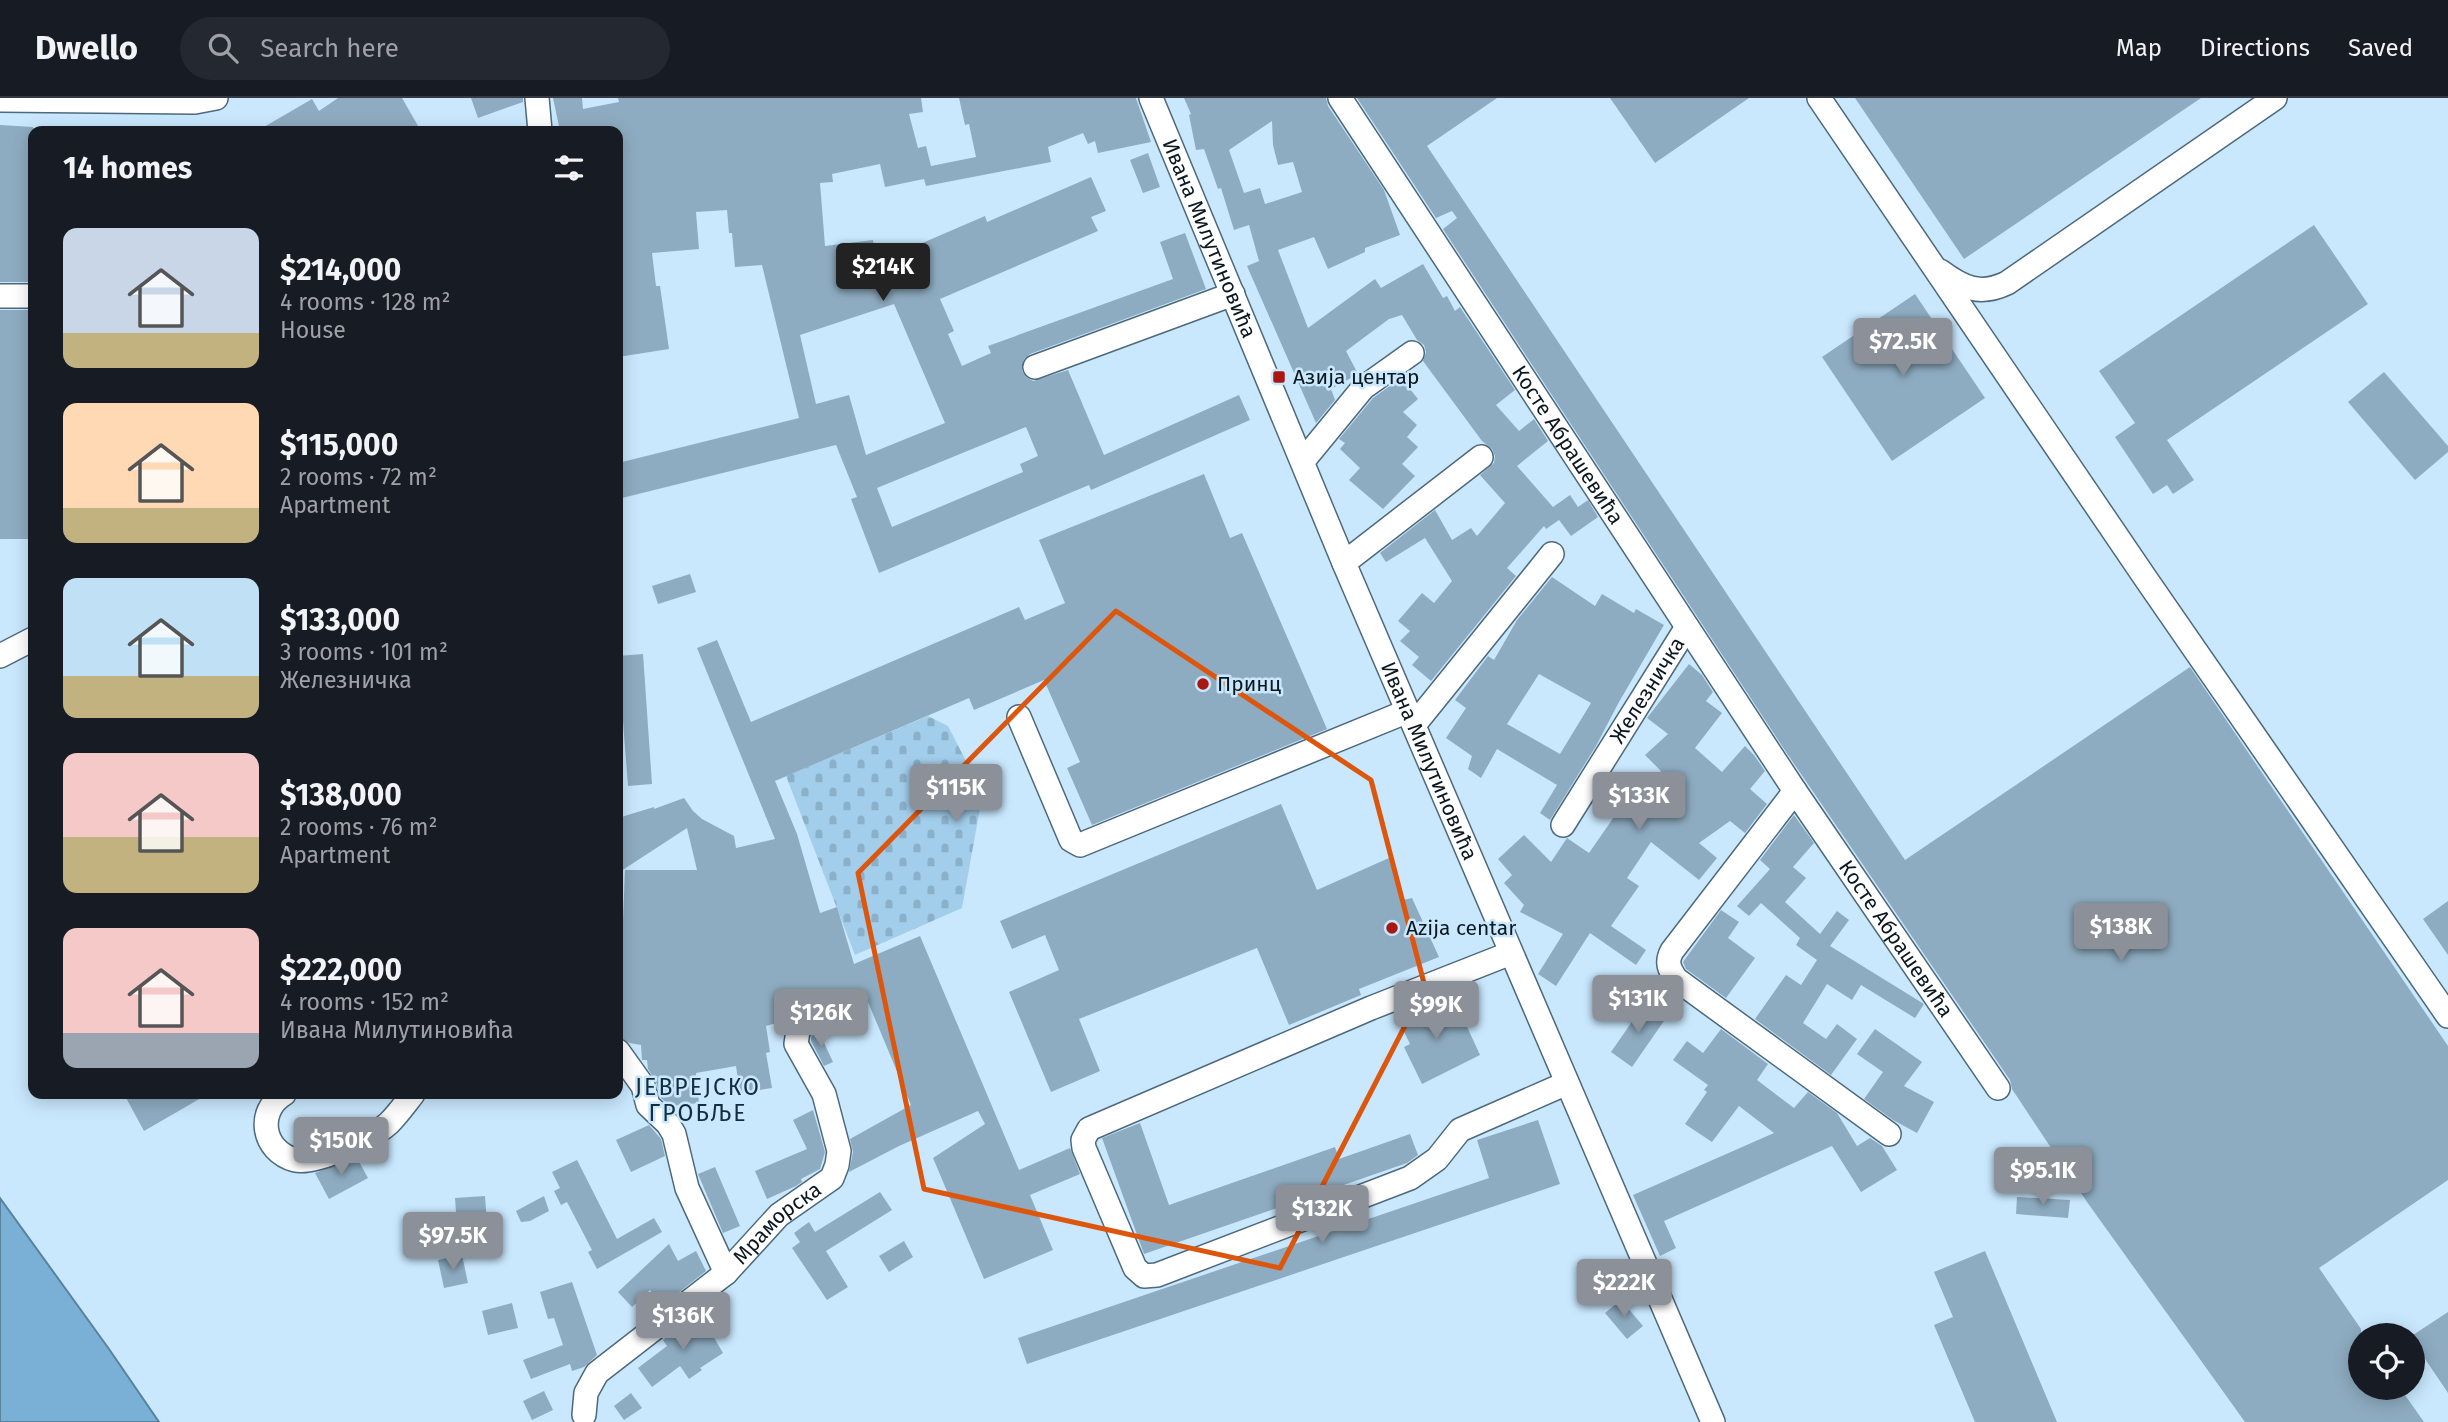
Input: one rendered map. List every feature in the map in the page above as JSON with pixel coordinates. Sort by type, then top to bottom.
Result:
[{"type":"street","points":[[537,98],[540,126]]},
{"type":"street","name":"Ивана Милутиновића","points":[[1151,98],[1344,563],[1713,1422]]},
{"type":"street","name":"Косте Абрашевића","points":[[1340,98],[1795,790],[1998,1088]]},
{"type":"street","points":[[1819,98],[2448,1016]]},
{"type":"street","points":[[1934,267],[1965,286],[1981,291],[1993,290],[2007,284],[2275,98]]},
{"type":"street","points":[[0,100],[206,100]]},
{"type":"street","points":[[1035,367],[1233,294]]},
{"type":"street","points":[[0,296],[28,296]]},
{"type":"street","points":[[1303,461],[1363,388],[1412,353]]},
{"type":"street","points":[[1344,563],[1480,457]]},
{"type":"street","points":[[1019,717],[1071,840],[1080,845],[1411,718],[1552,554]]},
{"type":"street","name":"Железничка","points":[[1563,825],[1687,627]]},
{"type":"street","points":[[0,656],[28,642]]},
{"type":"street","points":[[1795,790],[1672,951],[1669,965],[1676,979],[1889,1134]]},
{"type":"street","points":[[1511,953],[1371,1008],[1085,1133],[1084,1148],[1135,1268],[1144,1276],[1157,1275],[1410,1178],[1437,1158],[1460,1130],[1567,1083]]},
{"type":"street","name":"Мраморска","points":[[583,1415],[586,1393],[597,1373],[726,1273],[779,1215],[832,1178],[839,1151],[824,1094],[796,1044],[798,1031],[807,1020],[844,1004]]},
{"type":"street","name":"Мраморска","points":[[623,1058],[643,1086],[648,1105],[668,1124],[674,1134],[687,1188],[726,1273]]},
{"type":"street","points":[[275,1099],[268,1109],[266,1127],[269,1137],[279,1152],[296,1160],[306,1161],[378,1132],[409,1099]]},
{"type":"highlighted area","points":[[1116,611],[1371,780],[1425,987],[1280,1268],[924,1189],[858,873]]},
{"type":"green space","points":[[928,716],[948,726],[967,763],[963,777],[980,808],[962,908],[855,955],[786,776]]},
{"type":"shaded area","points":[[0,1198],[109,1349],[159,1422],[0,1422]]},
{"type":"building","points":[[338,98],[402,98],[418,126],[266,126],[312,99],[319,111]]},
{"type":"building","points":[[471,98],[523,98],[523,102],[478,118]]},
{"type":"building","points":[[553,98],[582,98],[583,109],[619,102],[618,98],[921,98],[923,112],[909,114],[918,148],[926,146],[931,166],[976,157],[969,124],[965,125],[959,98],[1136,98],[1151,142],[1098,153],[1095,141],[1088,144],[1083,133],[1048,147],[1051,162],[926,186],[924,179],[885,187],[880,164],[832,174],[833,182],[820,183],[825,246],[873,240],[876,263],[985,216],[987,222],[1091,177],[1106,211],[1091,217],[1098,231],[940,299],[954,331],[948,334],[962,366],[991,353],[988,346],[1173,279],[1160,242],[1185,233],[1206,289],[1030,354],[1024,359],[1022,371],[1033,381],[1068,370],[1104,455],[1239,395],[1250,420],[1091,490],[1089,485],[879,573],[851,499],[857,497],[836,445],[623,498],[623,462],[799,418],[762,265],[735,267],[727,210],[696,212],[699,249],[652,253],[656,286],[660,286],[669,349],[623,356],[623,126],[559,126]],"holes":[[[894,304],[945,423],[866,455],[849,395],[816,404],[800,335]],[[1026,427],[1038,456],[1020,464],[1023,472],[892,527],[877,488]]]},
{"type":"building","points":[[1184,98],[1326,98],[1328,106],[1384,190],[1400,235],[1365,248],[1365,252],[1328,269],[1314,237],[1278,250],[1308,328],[1375,279],[1381,288],[1423,264],[1443,298],[1447,296],[1455,311],[1460,307],[1515,390],[1496,405],[1519,431],[1534,419],[1548,441],[1517,466],[1553,507],[1570,495],[1578,507],[1588,500],[1598,517],[1571,536],[1559,520],[1546,529],[1544,526],[1507,568],[1516,576],[1431,681],[1412,665],[1419,657],[1400,641],[1410,631],[1398,621],[1422,593],[1434,603],[1452,581],[1425,538],[1386,562],[1380,553],[1435,510],[1452,540],[1471,528],[1477,536],[1505,503],[1480,475],[1494,463],[1495,456],[1423,361],[1426,352],[1424,345],[1417,340],[1402,315],[1389,319],[1346,351],[1358,374],[1331,389],[1335,400],[1316,423],[1247,266],[1259,261],[1249,225],[1234,230],[1221,188],[1218,189],[1204,149],[1196,150],[1189,115],[1191,114]],"holes":[[[1272,121],[1273,145],[1278,165],[1293,162],[1302,192],[1265,204],[1260,188],[1244,193],[1229,150]]]},
{"type":"building","points":[[1357,98],[1497,98],[1427,146],[1905,860],[2190,667],[2448,1046],[2448,1180],[2319,1268],[2357,1323],[2348,1323],[2348,1400],[2408,1400],[2424,1422],[2245,1422],[2087,1202],[2012,1089],[2010,1080],[1786,752],[1443,229],[1457,218],[1452,211],[1436,218]]},
{"type":"building","points":[[1610,98],[1749,98],[1655,163]]},
{"type":"building","points":[[1855,98],[2201,98],[1964,259]]},
{"type":"building","points":[[0,125],[28,127],[28,282],[0,282]]},
{"type":"building","points":[[1148,153],[1160,187],[1143,193],[1130,160]]},
{"type":"building","points":[[2314,225],[2368,304],[2167,440],[2194,480],[2173,494],[2167,485],[2153,494],[2115,437],[2135,423],[2099,371]]},
{"type":"building","points":[[1915,294],[1985,398],[1892,461],[1822,357]]},
{"type":"building","points":[[0,310],[28,310],[28,539],[0,539]]},
{"type":"building","points":[[2384,372],[2448,446],[2448,452],[2415,480],[2348,402]]},
{"type":"building","points":[[1401,378],[1418,399],[1403,412],[1417,425],[1407,437],[1418,447],[1402,464],[1415,476],[1383,509],[1349,480],[1360,468],[1340,449],[1345,443],[1339,439],[1373,398]]},
{"type":"building","points":[[1204,474],[1230,538],[1242,533],[1327,729],[1092,825],[1067,768],[1080,762],[1044,680],[974,710],[969,698],[775,781],[797,834],[820,913],[837,907],[854,964],[920,936],[1019,1170],[1070,1148],[1080,1174],[1030,1195],[1053,1250],[984,1279],[933,1158],[985,1124],[978,1111],[899,1146],[849,1172],[853,1152],[850,1139],[911,1105],[863,990],[853,994],[847,990],[839,991],[813,1000],[799,1008],[790,1019],[766,1026],[770,1052],[766,1053],[772,1088],[740,1093],[736,1066],[696,1073],[699,1103],[670,1106],[661,1098],[648,1069],[647,1060],[642,1060],[641,1045],[623,1040],[625,870],[697,870],[687,828],[623,870],[623,816],[684,798],[702,819],[734,836],[736,848],[775,839],[697,648],[717,640],[751,722],[1019,607],[1025,620],[1065,603],[1039,540]]},
{"type":"building","points":[[690,574],[696,592],[658,604],[652,586]]},
{"type":"building","points":[[1552,577],[1595,606],[1602,594],[1634,613],[1636,609],[1664,625],[1596,746],[1550,820],[1540,813],[1557,785],[1497,749],[1481,778],[1468,769],[1472,756],[1446,738],[1466,708],[1455,700],[1488,656],[1494,660],[1517,620]],"holes":[[[1539,674],[1591,703],[1560,754],[1507,724]]]},
{"type":"building","points":[[643,654],[652,784],[628,786],[623,721],[623,656]]},
{"type":"building","points":[[1689,664],[1702,675],[1713,692],[1706,701],[1722,713],[1695,748],[1722,772],[1745,746],[1765,771],[1750,789],[1767,804],[1745,833],[1730,821],[1699,843],[1717,858],[1699,880],[1651,842],[1627,878],[1639,886],[1611,926],[1646,950],[1636,965],[1590,933],[1556,986],[1538,974],[1563,934],[1520,912],[1524,905],[1504,883],[1512,875],[1498,859],[1524,835],[1551,862],[1567,838],[1589,853],[1616,814],[1595,801],[1607,781],[1641,803],[1661,771],[1645,755],[1668,734],[1647,718]]},
{"type":"building","points":[[1281,804],[1317,890],[1389,858],[1403,900],[1412,898],[1439,957],[1359,989],[1361,995],[1289,1025],[1257,948],[1079,1019],[1100,1071],[1051,1092],[1009,992],[1059,970],[1045,935],[1012,949],[1000,921]]},
{"type":"building","points":[[1794,815],[1814,843],[1793,867],[1806,878],[1785,902],[1820,934],[1837,911],[1849,920],[1830,946],[1924,1004],[1915,1018],[1861,985],[1852,1000],[1827,984],[1803,1023],[1826,1039],[1837,1024],[1857,1039],[1831,1075],[1755,1019],[1786,975],[1801,985],[1817,960],[1796,945],[1800,938],[1761,903],[1749,916],[1737,906],[1770,869],[1760,860]]},
{"type":"building","points":[[2448,901],[2448,955],[2423,919]]},
{"type":"building","points":[[1721,910],[1739,922],[1728,938],[1755,958],[1726,998],[1686,969],[1683,962]]},
{"type":"building","points":[[1438,997],[1451,1024],[1463,1018],[1480,1055],[1422,1084],[1404,1047],[1410,1044],[1397,1017]]},
{"type":"building","points":[[1645,1003],[1666,1018],[1632,1067],[1611,1052]]},
{"type":"building","points":[[1721,1029],[1768,1064],[1757,1080],[1794,1108],[1808,1092],[1837,1113],[1857,1146],[1870,1138],[1882,1146],[1897,1170],[1861,1192],[1832,1146],[1664,1221],[1676,1248],[1660,1256],[1633,1195],[1774,1133],[1739,1106],[1712,1142],[1685,1124],[1707,1092],[1704,1090],[1708,1085],[1673,1060],[1687,1041],[1703,1053]]},
{"type":"building","points":[[1875,1029],[1922,1062],[1904,1086],[1934,1102],[1917,1133],[1864,1099],[1883,1072],[1857,1054]]},
{"type":"building","points":[[818,1030],[833,1062],[824,1066],[811,1041],[811,1037]]},
{"type":"building","points":[[127,1099],[199,1099],[144,1131]]},
{"type":"building","points":[[813,1110],[825,1152],[820,1169],[801,1179],[802,1182],[796,1186],[767,1199],[755,1171],[807,1149],[793,1120]]},
{"type":"building","points":[[1538,1120],[1560,1184],[1027,1364],[1018,1338],[1489,1178],[1477,1140]]},
{"type":"building","points":[[1140,1123],[1169,1205],[1335,1147],[1339,1159],[1410,1134],[1418,1155],[1407,1163],[1144,1254],[1102,1138]]},
{"type":"building","points":[[649,1125],[661,1139],[665,1156],[631,1172],[616,1140]]},
{"type":"building","points":[[357,1158],[368,1178],[329,1199],[315,1173]]},
{"type":"building","points":[[577,1160],[617,1239],[654,1218],[662,1232],[597,1269],[588,1252],[592,1250],[567,1202],[561,1205],[554,1191],[560,1188],[552,1172]]},
{"type":"building","points":[[715,1167],[740,1226],[723,1233],[698,1174]]},
{"type":"building","points":[[880,1192],[892,1210],[826,1251],[848,1287],[827,1300],[792,1248],[800,1242],[794,1233],[809,1222],[815,1232]]},
{"type":"building","points":[[485,1196],[487,1224],[457,1226],[455,1198]]},
{"type":"building","points":[[544,1196],[549,1211],[530,1221],[521,1222],[516,1211]]},
{"type":"building","points":[[2017,1197],[2070,1200],[2068,1218],[2016,1214]]},
{"type":"building","points":[[904,1241],[913,1257],[889,1272],[879,1256]]},
{"type":"building","points":[[669,1244],[678,1261],[696,1251],[706,1271],[660,1307],[650,1290],[632,1307],[618,1292]]},
{"type":"building","points":[[1985,1251],[2057,1422],[1975,1422],[1934,1325],[1953,1317],[1934,1272]]},
{"type":"building","points":[[462,1255],[468,1283],[444,1288],[438,1260]]},
{"type":"building","points":[[572,1282],[597,1355],[584,1367],[572,1371],[570,1364],[531,1379],[523,1360],[563,1345],[554,1318],[548,1319],[540,1292]]},
{"type":"building","points":[[1621,1300],[1643,1326],[1627,1339],[1605,1313]]},
{"type":"building","points":[[512,1303],[518,1328],[488,1335],[482,1311]]},
{"type":"building","points":[[699,1312],[723,1353],[689,1379],[680,1366],[652,1387],[638,1368],[667,1346],[663,1340]]},
{"type":"building","points":[[2448,1312],[2448,1393],[2425,1359],[2425,1327]]},
{"type":"building","points":[[544,1391],[553,1410],[532,1420],[523,1401]]},
{"type":"building","points":[[631,1393],[642,1408],[624,1420],[614,1406]]},
{"type":"place","name":"Азија центар","points":[[1279,377]]},
{"type":"place","name":"Принц","points":[[1203,684]]},
{"type":"place","name":"Azija centar","points":[[1392,928]]},
{"type":"district","name":"ЈЕВРЕЈСКО ГРОБЉЕ","points":[[698,1100]]}]
